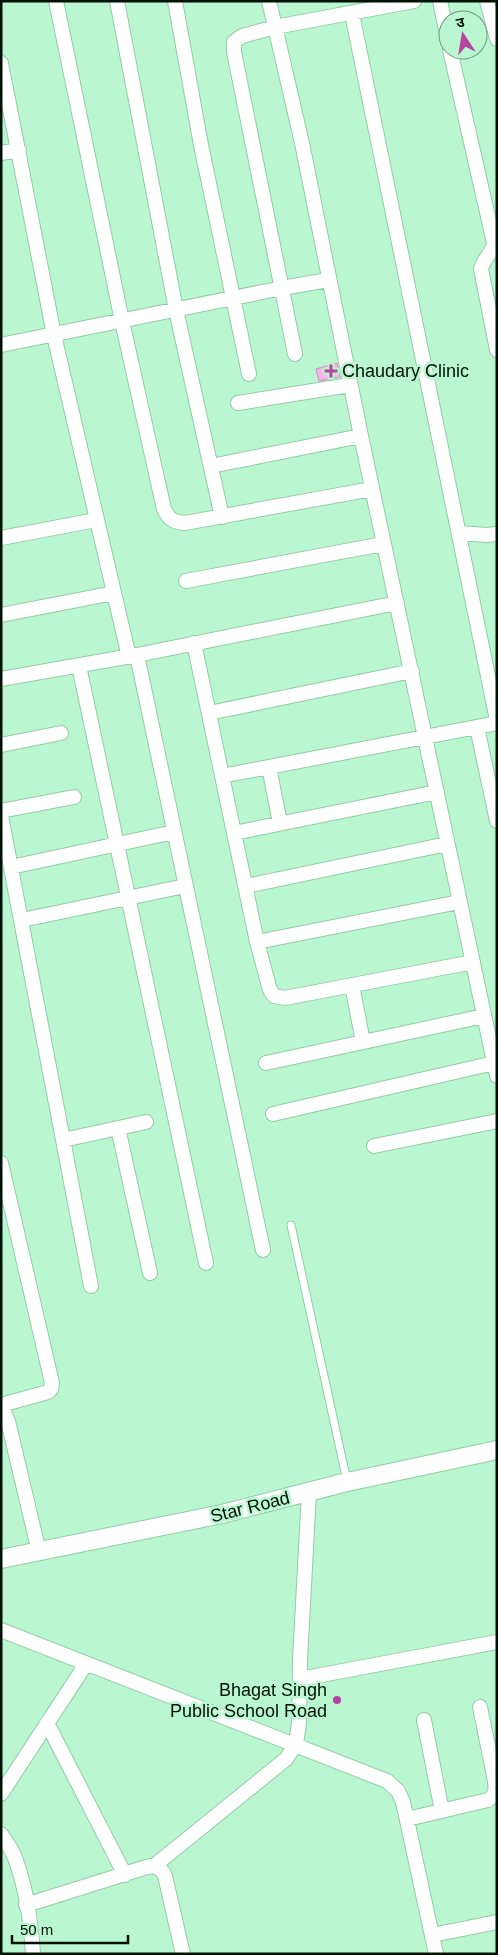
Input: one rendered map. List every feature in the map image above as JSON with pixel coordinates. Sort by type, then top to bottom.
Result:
[{"type":"street","points":[[56,1],[122,321],[164,509],[168,517],[174,522],[185,524],[372,489]]},
{"type":"street","points":[[117,1],[176,310],[222,517]]},
{"type":"street","points":[[175,1],[201,145],[249,374]]},
{"type":"street","points":[[270,1],[302,143],[360,436],[412,671],[495,1069],[272,1114]]},
{"type":"street","points":[[295,354],[233,46],[237,38],[275,27],[414,1]]},
{"type":"street","points":[[487,1],[497,39]]},
{"type":"street","points":[[222,776],[497,722],[352,14]]},
{"type":"street","points":[[452,60],[494,243],[494,247],[484,260],[481,269],[497,350]]},
{"type":"street","points":[[2,71],[54,335],[96,520],[114,593],[133,656],[174,832],[263,1250]]},
{"type":"street","points":[[1,153],[19,150]]},
{"type":"street","points":[[1,345],[234,297],[328,280]]},
{"type":"street","points":[[238,403],[350,385]]},
{"type":"street","points":[[211,466],[360,436]]},
{"type":"street","points":[[1,538],[96,520]]},
{"type":"street","points":[[459,533],[497,534]]},
{"type":"street","points":[[186,582],[384,544]]},
{"type":"street","points":[[1,615],[114,593]]},
{"type":"street","points":[[1,680],[133,656],[396,603]]},
{"type":"street","points":[[194,643],[257,942],[270,990],[274,996],[285,998],[473,962]]},
{"type":"street","points":[[79,666],[206,1263]]},
{"type":"street","points":[[209,713],[412,671]]},
{"type":"street","points":[[477,727],[497,821]]},
{"type":"street","points":[[1,745],[60,733]]},
{"type":"street","points":[[269,767],[280,823]]},
{"type":"street","points":[[234,833],[437,792]]},
{"type":"street","points":[[1,811],[74,797]]},
{"type":"street","points":[[1,816],[91,1286]]},
{"type":"street","points":[[11,867],[174,832]]},
{"type":"street","points":[[246,886],[447,844]]},
{"type":"street","points":[[22,920],[185,886]]},
{"type":"street","points":[[257,942],[459,902]]},
{"type":"street","points":[[352,985],[363,1042]]},
{"type":"street","points":[[266,1063],[484,1016]]},
{"type":"street","points":[[374,1146],[497,1121]]},
{"type":"street","points":[[63,1140],[146,1122]]},
{"type":"street","points":[[118,1128],[150,1272]]},
{"type":"street","points":[[1,1163],[52,1383],[51,1389],[48,1392],[1,1405],[8,1421],[39,1552]]},
{"type":"street","name":"Star Road","points":[[1,1559],[222,1514],[347,1482],[497,1450]]},
{"type":"street","points":[[26,1905],[154,1866],[286,1759],[296,1744],[299,1723],[309,1492]]},
{"type":"street","points":[[1,1630],[387,1781],[398,1791],[407,1819],[436,1954]]},
{"type":"street","points":[[300,1679],[497,1642]]},
{"type":"street","points":[[1,1794],[86,1664]]},
{"type":"street","points":[[407,1819],[488,1800],[494,1796],[496,1789],[495,1781],[480,1707]]},
{"type":"street","points":[[424,1720],[442,1811]]},
{"type":"street","points":[[47,1723],[125,1875]]},
{"type":"street","points":[[1,1834],[14,1857],[26,1905],[32,1936],[33,1954]]},
{"type":"street","points":[[154,1866],[160,1868],[165,1876],[184,1954]]},
{"type":"street","points":[[432,1935],[497,1922]]},
{"type":"lane","points":[[291,1224],[347,1482]]},
{"type":"building","points":[[337,363],[340,377],[319,381],[316,369]]},
{"type":"place","name":"Chaudary Clinic","points":[[331,371]]},
{"type":"place","name":"Bhagat Singh Public School Road","points":[[337,1700]]}]
